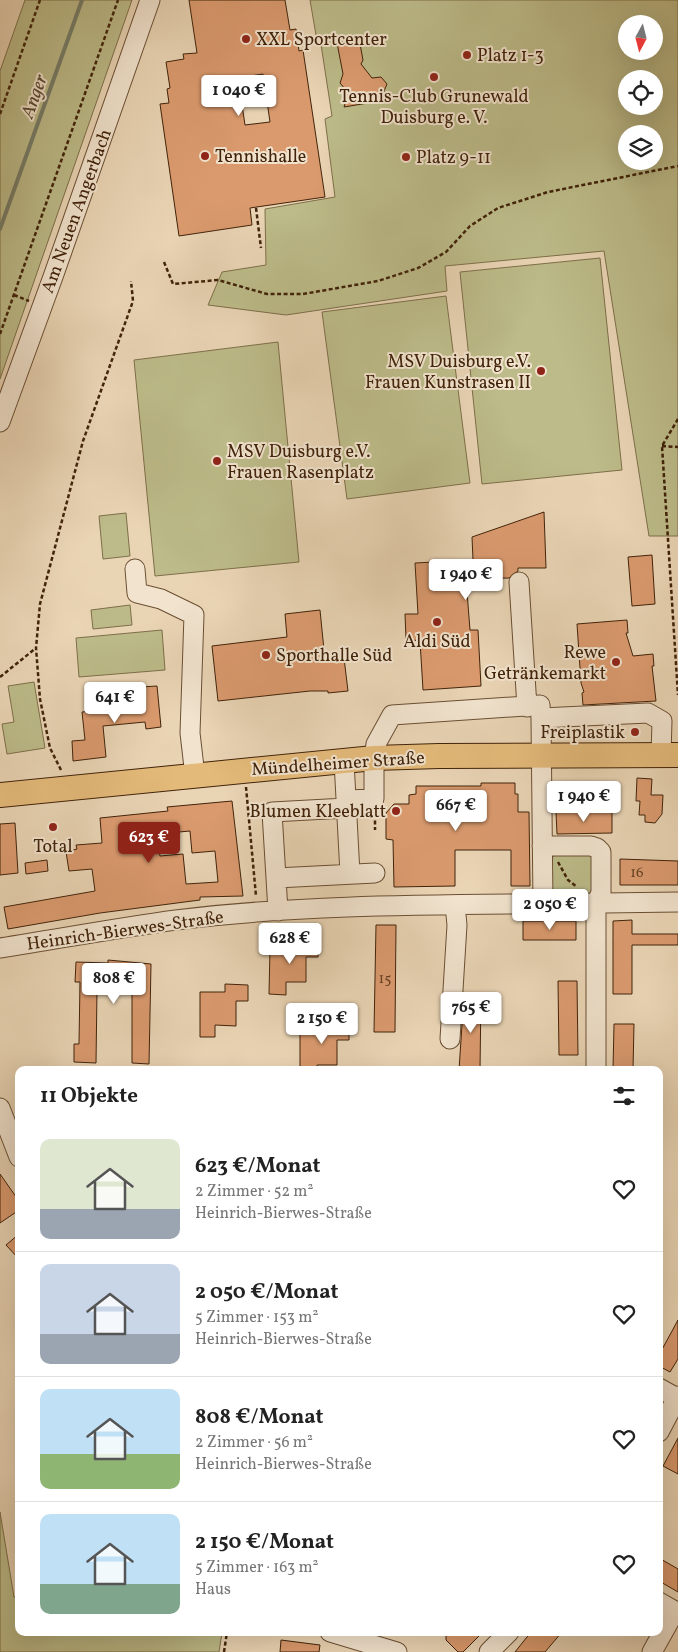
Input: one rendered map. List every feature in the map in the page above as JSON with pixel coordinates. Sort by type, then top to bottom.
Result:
[{"type":"main road","name":"Mündelheimer Straße","points":[[0,795],[374,758],[670,755]]},
{"type":"street","name":"Am Neuen Angerbach","points":[[0,422],[58,265],[150,0]]},
{"type":"street","points":[[135,569],[137,593],[161,599],[194,615],[190,733],[195,776]]},
{"type":"street","points":[[519,582],[540,755],[546,846],[530,904]]},
{"type":"street","points":[[278,911],[272,812],[374,799],[376,744],[392,715],[534,712],[648,713],[662,721],[670,755]]},
{"type":"street","points":[[344,761],[350,874]]},
{"type":"street","points":[[546,846],[597,848],[600,852],[601,893],[596,903],[596,1066]]},
{"type":"street","points":[[276,878],[375,873]]},
{"type":"street","name":"Heinrich-Bierwes-Straße","points":[[0,948],[176,920],[278,911],[455,905],[678,902]]},
{"type":"street","points":[[450,1039],[457,926],[455,905]]},
{"type":"street","points":[[0,1108],[15,1147]]},
{"type":"street","points":[[663,1390],[678,1397],[663,1425]]},
{"type":"street","points":[[663,1627],[671,1608]]},
{"type":"street","points":[[343,1636],[397,1652]]},
{"type":"street","points":[[489,1652],[505,1636]]},
{"type":"street","points":[[652,1652],[659,1636]]},
{"type":"path","points":[[0,114],[40,0]]},
{"type":"path","points":[[0,334],[118,0]]},
{"type":"path","points":[[164,262],[173,284],[218,280],[268,294],[304,294],[378,281],[418,268],[446,252],[470,226],[498,208],[548,192],[678,166]]},
{"type":"path","points":[[256,208],[261,248]]},
{"type":"path","points":[[65,788],[64,776],[50,748],[44,725],[36,648],[40,604],[83,441],[133,301],[131,281]]},
{"type":"path","points":[[678,420],[662,446],[678,695]]},
{"type":"path","points":[[662,446],[678,446]]},
{"type":"path","points":[[0,677],[36,648]]},
{"type":"path","points":[[245,770],[257,913]]},
{"type":"path","points":[[546,846],[568,880],[596,903]]},
{"type":"path","points":[[224,1652],[226,1636]]},
{"type":"shaded area","points":[[25,0],[132,0],[0,379],[0,71]]},
{"type":"shaded area","points":[[310,0],[678,0],[678,536],[649,536],[604,251],[445,266],[447,291],[286,315],[208,305],[222,272],[266,265],[265,209],[335,197],[325,119],[332,116],[320,38],[316,35]]},
{"type":"shaded area","name":"MSV Duisburg e.V. Frauen Kunstrasen II","points":[[600,258],[622,470],[482,484],[460,272]]},
{"type":"shaded area","points":[[446,296],[470,483],[347,499],[322,312]]},
{"type":"shaded area","name":"MSV Duisburg e.V. Frauen Rasenplatz","points":[[278,342],[299,562],[155,576],[134,360]]},
{"type":"shaded area","points":[[126,513],[130,556],[103,559],[99,516]]},
{"type":"shaded area","points":[[130,605],[132,625],[93,629],[91,610]]},
{"type":"shaded area","points":[[162,630],[165,670],[79,677],[76,638]]},
{"type":"shaded area","points":[[34,682],[45,748],[7,754],[2,724],[14,722],[8,686]]},
{"type":"shaded area","points":[[582,851],[594,856],[593,894],[553,896],[549,890],[552,858],[556,854]]},
{"type":"shaded area","points":[[0,1512],[15,1597],[15,1636],[222,1636],[219,1652],[0,1652]]},
{"type":"building","points":[[189,0],[285,0],[290,30],[296,29],[299,51],[303,50],[325,197],[250,208],[252,225],[179,236],[160,104],[169,103],[167,89],[170,88],[166,62],[184,59],[183,54],[197,53]],"holes":[[[263,74],[270,122],[245,125],[238,78]]]},
{"type":"building","points":[[357,40],[360,44],[363,60],[361,64],[372,78],[381,77],[387,84],[380,101],[344,107],[347,98],[344,94],[346,90],[340,83],[343,74],[337,43]]},
{"type":"building","name":"Aldi Süd","points":[[544,512],[546,568],[518,568],[518,571],[509,578],[466,579],[470,630],[478,630],[481,686],[423,690],[420,641],[406,639],[405,614],[418,614],[415,563],[473,560],[472,537]]},
{"type":"building","points":[[652,555],[655,604],[632,606],[628,557]]},
{"type":"building","name":"Sporthalle Süd","points":[[320,610],[325,660],[344,658],[348,691],[328,693],[328,691],[310,691],[218,701],[212,646],[287,637],[285,614]]},
{"type":"building","name":"Rewe Getränkemarkt","points":[[627,620],[628,633],[626,633],[633,656],[653,654],[654,666],[652,666],[656,701],[583,705],[582,693],[584,692],[581,683],[577,624]]},
{"type":"building","points":[[157,686],[161,727],[146,729],[145,722],[103,726],[106,757],[73,761],[72,741],[85,740],[82,712],[143,706],[141,687]]},
{"type":"building","points":[[637,778],[652,779],[651,795],[663,795],[662,814],[655,823],[645,822],[645,815],[639,815],[640,801],[636,801]]},
{"type":"building","points":[[481,783],[515,783],[515,794],[518,794],[518,812],[529,812],[530,886],[511,886],[511,850],[455,850],[455,886],[394,887],[393,840],[386,839],[386,813],[394,804],[409,804],[409,795],[416,794],[416,786],[481,786]]},
{"type":"building","points":[[232,801],[243,896],[200,897],[200,900],[100,913],[8,929],[4,907],[95,891],[92,869],[69,871],[66,852],[77,849],[76,845],[102,843],[100,818],[168,811],[167,807]],"holes":[[[190,831],[192,853],[215,851],[218,882],[186,884],[183,854],[160,856],[157,834]]]},
{"type":"building","points":[[556,812],[612,812],[612,833],[557,834]]},
{"type":"building","points":[[15,823],[18,873],[0,875],[0,824]]},
{"type":"building","points":[[620,859],[678,861],[678,885],[620,885]]},
{"type":"building","points":[[47,860],[48,871],[26,874],[25,863]]},
{"type":"building","points":[[632,920],[632,934],[678,934],[678,945],[632,945],[632,994],[613,994],[613,921]]},
{"type":"building","points":[[523,921],[576,921],[576,940],[523,940]]},
{"type":"building","points":[[376,925],[396,925],[395,1032],[374,1032]]},
{"type":"building","points":[[294,940],[318,940],[318,957],[306,957],[306,982],[286,982],[286,995],[269,994],[270,949],[294,949]]},
{"type":"building","points":[[108,960],[151,964],[149,1064],[132,1063],[132,991],[97,990],[96,1063],[74,1062],[74,1044],[79,1044],[80,982],[75,982],[76,962],[108,963]]},
{"type":"building","points":[[558,981],[577,981],[578,1055],[559,1055]]},
{"type":"building","points":[[225,984],[248,985],[248,1001],[236,1001],[236,1026],[215,1025],[215,1037],[200,1037],[200,992],[225,992]]},
{"type":"building","points":[[464,995],[481,995],[480,1066],[459,1066]]},
{"type":"building","points":[[325,1022],[349,1022],[349,1040],[337,1040],[337,1065],[300,1066],[300,1031],[325,1031]]},
{"type":"building","points":[[614,1024],[634,1024],[633,1066],[613,1066]]},
{"type":"building","points":[[0,1174],[15,1195],[15,1213],[0,1223]]},
{"type":"building","points":[[15,1237],[15,1255],[6,1245]]},
{"type":"building","points":[[678,1320],[678,1359],[670,1372],[663,1368],[663,1348]]},
{"type":"building","points":[[678,1438],[678,1474],[663,1466]]},
{"type":"building","points":[[663,1560],[678,1569],[678,1592],[663,1583]]},
{"type":"building","points":[[446,1636],[479,1636],[463,1652],[458,1652],[446,1640]]},
{"type":"building","points":[[528,1636],[559,1636],[545,1652],[515,1652]]},
{"type":"building","points":[[281,1640],[320,1645],[319,1652],[280,1652]]},
{"type":"waterway","name":"Anger","points":[[0,229],[82,0]]},
{"type":"place","name":"XXL Sportcenter","points":[[246,39]]},
{"type":"place","name":"Platz 1-3","points":[[467,55]]},
{"type":"place","name":"Tennis-Club Grunewald Duisburg e. V.","points":[[434,77]]},
{"type":"place","name":"Tennishalle","points":[[205,156]]},
{"type":"place","name":"Platz 9-11","points":[[406,157]]},
{"type":"place","name":"MSV Duisburg e.V. Frauen Kunstrasen II","points":[[541,371]]},
{"type":"place","name":"MSV Duisburg e.V. Frauen Rasenplatz","points":[[217,461]]},
{"type":"place","name":"Aldi Süd","points":[[437,622]]},
{"type":"place","name":"Sporthalle Süd","points":[[266,655]]},
{"type":"place","name":"Rewe Getränkemarkt","points":[[616,662]]},
{"type":"place","name":"Freiplastik","points":[[635,732]]},
{"type":"place","name":"Blumen Kleeblatt","points":[[396,811]]},
{"type":"place","name":"Total","points":[[53,827]]}]
